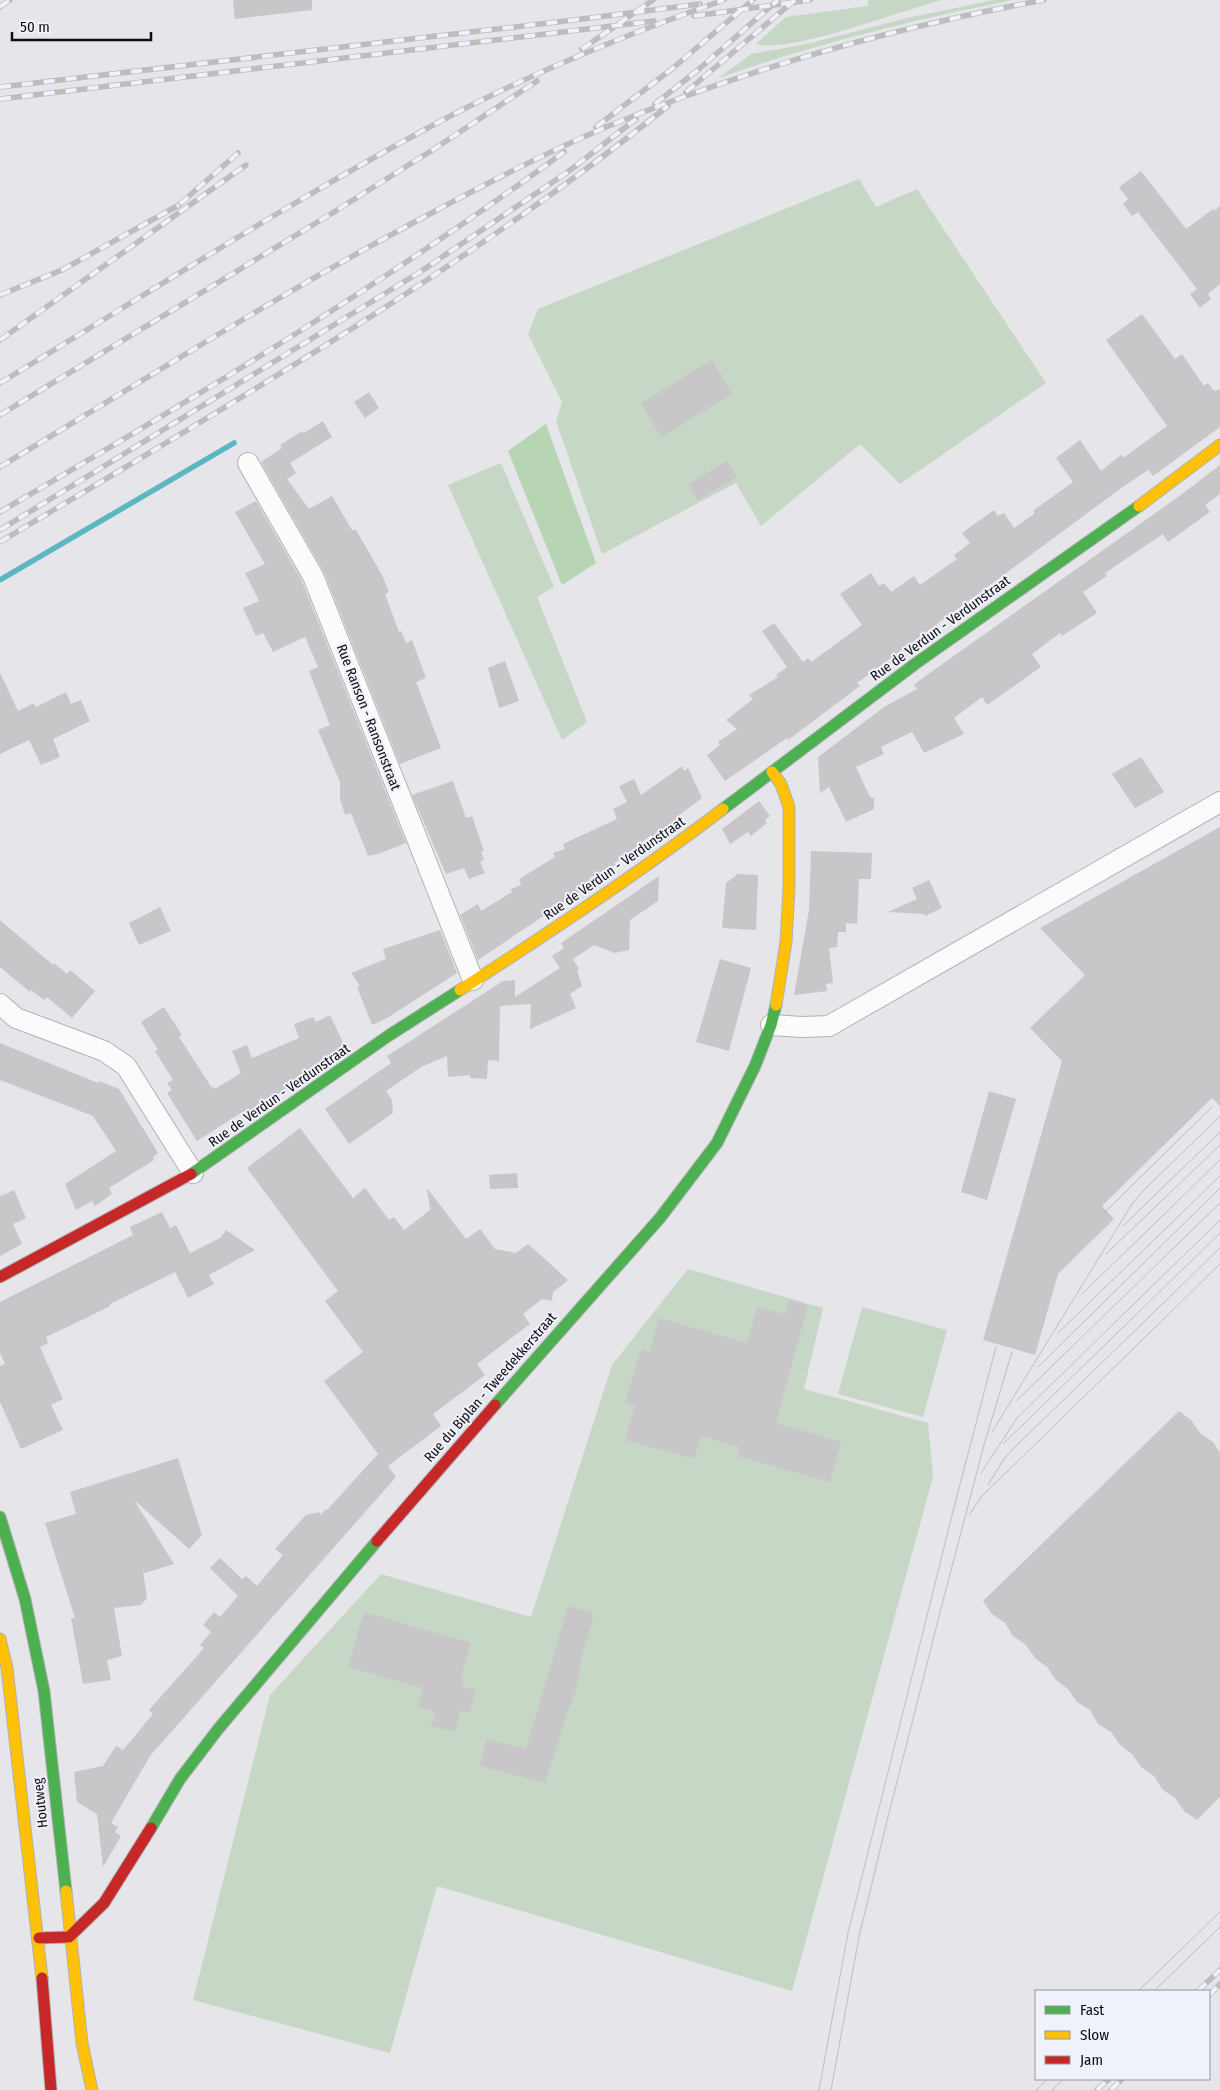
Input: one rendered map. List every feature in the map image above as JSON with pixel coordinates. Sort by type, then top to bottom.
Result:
[{"type":"street","name":"Rue de Verdun - Verdunstraat","points":[[0,1276],[193,1173],[388,1036],[679,844],[923,659],[1169,484],[1220,445]]},
{"type":"street","name":"Rue Ranson - Ransonstraat","points":[[248,463],[313,576],[473,980]]},
{"type":"street","name":"Rue du Biplan - Tweedekkerstraat","points":[[69,1937],[104,1903],[180,1779],[219,1728],[446,1460],[660,1218],[695,1174],[726,1128],[755,1066],[771,1025],[786,942],[789,807],[781,784],[772,772]]},
{"type":"street","points":[[771,1025],[829,1026],[1220,802]]},
{"type":"street","points":[[0,1004],[16,1018],[104,1051],[126,1066],[193,1173]]},
{"type":"street","name":"Houtweg","points":[[0,1517],[25,1600],[44,1691],[69,1937],[82,2043],[92,2090]]},
{"type":"street","name":"Houtweg","points":[[0,1639],[7,1668],[39,1938],[51,2090]]},
{"type":"street","points":[[39,1938],[69,1937]]},
{"type":"green space","points":[[868,0],[942,0],[847,30],[794,43],[756,44],[786,17],[868,6]]},
{"type":"green space","points":[[994,0],[1013,0],[864,34],[791,54],[719,78],[751,54],[807,44],[907,18]]},
{"type":"green space","points":[[859,179],[876,207],[917,189],[1046,383],[900,484],[860,444],[761,526],[736,483],[602,554],[556,421],[562,402],[528,334],[538,309]]},
{"type":"green space","points":[[546,424],[596,563],[562,585],[508,451]]},
{"type":"green space","points":[[501,463],[554,587],[537,597],[587,722],[562,740],[448,485]]},
{"type":"green space","points":[[688,1269],[823,1308],[804,1389],[928,1423],[933,1477],[792,1991],[437,1886],[390,2053],[193,2000],[270,1695],[381,1574],[531,1617],[612,1365]]},
{"type":"green space","points":[[862,1307],[947,1330],[923,1417],[838,1394]]},
{"type":"building","points":[[233,0],[312,0],[312,10],[235,19]]},
{"type":"building","points":[[1141,171],[1186,229],[1220,206],[1220,284],[1208,294],[1211,299],[1200,308],[1190,294],[1197,289],[1138,212],[1132,216],[1123,204],[1128,199],[1119,187]]},
{"type":"building","points":[[1142,314],[1175,359],[1182,354],[1204,386],[1208,383],[1214,391],[1220,389],[1220,427],[1153,476],[1148,470],[1120,489],[857,683],[860,686],[788,740],[787,738],[725,781],[707,755],[720,745],[718,742],[737,729],[726,720],[753,699],[749,695],[778,677],[776,675],[787,667],[762,631],[774,623],[803,662],[808,658],[811,662],[862,625],[840,594],[871,573],[879,586],[884,583],[891,592],[914,576],[920,585],[957,559],[954,555],[970,543],[962,533],[994,510],[998,516],[1004,513],[1014,528],[1034,514],[1034,510],[1073,482],[1056,458],[1080,440],[1101,471],[1121,455],[1123,458],[1167,426],[1106,340]]},
{"type":"building","points":[[712,360],[732,394],[661,437],[641,403]]},
{"type":"building","points":[[369,392],[379,408],[365,418],[354,402]]},
{"type":"building","points":[[323,421],[332,437],[290,463],[296,473],[287,479],[309,509],[332,496],[352,530],[356,530],[382,575],[389,592],[385,594],[399,632],[401,631],[406,643],[412,640],[426,678],[416,682],[441,748],[400,764],[324,572],[261,462],[282,448],[280,445],[302,431],[304,433]]},
{"type":"building","points":[[727,461],[737,477],[698,500],[688,484]]},
{"type":"building","points":[[1220,465],[1220,494],[1205,505],[1210,512],[1168,542],[1163,534],[1105,573],[1107,576],[1083,592],[1097,613],[1062,636],[1060,633],[1032,654],[1041,667],[987,705],[982,697],[954,718],[964,734],[924,753],[912,732],[881,747],[884,754],[856,767],[870,797],[874,798],[874,809],[846,822],[829,787],[820,793],[818,757],[884,707],[917,689],[914,685],[924,677],[1178,497]]},
{"type":"building","points":[[256,501],[302,581],[406,843],[378,854],[368,856],[351,813],[345,815],[340,799],[340,782],[318,730],[330,725],[309,671],[318,667],[305,637],[273,652],[263,633],[256,636],[243,608],[259,601],[245,573],[265,564],[235,512]]},
{"type":"building","points":[[505,661],[519,701],[499,708],[488,668]]},
{"type":"building","points":[[0,673],[18,711],[34,703],[36,707],[66,692],[71,704],[81,700],[90,721],[53,739],[60,757],[41,765],[29,740],[0,754]]},
{"type":"building","points":[[1141,757],[1164,792],[1135,808],[1112,774]]},
{"type":"building","points":[[682,766],[684,771],[688,768],[702,798],[679,815],[683,820],[655,841],[651,835],[614,863],[616,865],[589,878],[591,884],[478,960],[460,915],[478,904],[481,911],[512,892],[511,889],[521,885],[519,879],[555,857],[553,853],[565,849],[563,844],[617,819],[613,809],[627,802],[619,786],[634,779],[641,795]]},
{"type":"building","points":[[453,781],[466,818],[472,816],[484,851],[481,852],[484,860],[480,862],[485,873],[469,879],[464,868],[446,874],[412,795]]},
{"type":"building","points":[[759,801],[770,816],[765,820],[767,823],[751,836],[748,832],[730,844],[722,829]]},
{"type":"building","points":[[1220,827],[1220,1106],[1212,1098],[1102,1206],[1114,1219],[1058,1274],[1035,1355],[983,1340],[1062,1061],[1030,1028],[1085,975],[1040,928]]},
{"type":"building","points":[[811,851],[872,853],[871,879],[859,879],[857,924],[846,923],[846,932],[838,932],[837,947],[829,948],[833,983],[826,984],[827,991],[794,995],[809,910]]},
{"type":"building","points":[[738,874],[758,875],[756,930],[722,928],[726,883]]},
{"type":"building","points":[[659,876],[658,901],[630,920],[629,950],[615,953],[594,945],[573,959],[579,969],[577,970],[582,986],[570,994],[576,1008],[530,1029],[531,1004],[500,1006],[499,1061],[488,1060],[487,1079],[470,1078],[470,1075],[448,1077],[447,1056],[421,1067],[386,1091],[392,1100],[393,1113],[349,1144],[325,1109],[391,1063],[387,1056],[503,981],[515,980],[515,997],[560,968],[552,956],[564,948],[561,943]]},
{"type":"building","points":[[929,880],[942,908],[925,916],[924,914],[888,912],[917,899],[912,888]]},
{"type":"building","points":[[160,907],[171,931],[139,945],[129,923]]},
{"type":"building","points":[[0,920],[53,965],[54,963],[67,974],[70,970],[95,991],[72,1018],[47,997],[44,1000],[31,990],[30,992],[0,967]]},
{"type":"building","points":[[440,930],[457,973],[387,1018],[372,1025],[357,987],[360,986],[351,973],[386,959],[383,949]]},
{"type":"building","points":[[720,959],[751,968],[729,1051],[696,1042]]},
{"type":"building","points":[[164,1007],[182,1035],[179,1037],[212,1088],[214,1087],[215,1089],[241,1073],[232,1051],[247,1045],[252,1058],[299,1038],[294,1024],[313,1017],[316,1022],[330,1015],[345,1047],[247,1116],[244,1111],[197,1141],[167,1093],[172,1090],[167,1083],[173,1080],[155,1051],[158,1050],[141,1022]]},
{"type":"building","points":[[0,1043],[98,1083],[99,1081],[119,1089],[158,1153],[153,1157],[154,1160],[109,1188],[112,1194],[95,1206],[92,1201],[76,1210],[65,1184],[116,1151],[93,1116],[0,1080]]},
{"type":"building","points":[[989,1091],[1016,1099],[987,1200],[961,1192]]},
{"type":"building","points":[[300,1128],[353,1198],[365,1188],[389,1220],[394,1217],[404,1230],[430,1210],[427,1188],[466,1239],[480,1229],[495,1249],[516,1253],[528,1244],[568,1280],[553,1292],[552,1301],[542,1299],[523,1314],[530,1324],[477,1364],[485,1375],[433,1414],[441,1426],[388,1466],[396,1477],[150,1756],[111,1823],[118,1827],[115,1832],[121,1836],[103,1867],[97,1814],[77,1802],[74,1772],[103,1766],[116,1746],[123,1750],[153,1714],[149,1710],[204,1648],[200,1645],[211,1632],[203,1625],[214,1612],[220,1617],[238,1596],[210,1568],[220,1558],[242,1579],[246,1576],[257,1586],[283,1555],[275,1549],[306,1515],[319,1512],[321,1515],[327,1510],[378,1454],[324,1381],[363,1352],[325,1301],[338,1291],[247,1168]]},
{"type":"building","points":[[517,1173],[518,1188],[490,1189],[489,1175]]},
{"type":"building","points":[[14,1190],[26,1218],[13,1224],[22,1244],[0,1256],[0,1194],[1,1196]]},
{"type":"building","points":[[162,1212],[170,1228],[176,1225],[190,1253],[220,1238],[226,1230],[255,1250],[209,1275],[214,1284],[188,1298],[175,1272],[46,1337],[48,1343],[40,1347],[63,1399],[51,1405],[63,1430],[21,1449],[0,1402],[0,1366],[5,1364],[0,1353],[0,1302],[133,1235],[130,1227]]},
{"type":"building","points":[[789,1300],[808,1305],[776,1423],[841,1442],[830,1482],[737,1456],[739,1447],[701,1436],[694,1459],[625,1440],[635,1406],[625,1403],[641,1349],[650,1352],[659,1318],[747,1343],[757,1307],[785,1314]]},
{"type":"building","points":[[1179,1411],[1191,1420],[1200,1433],[1213,1442],[1220,1453],[1220,1797],[1197,1820],[1184,1811],[1175,1798],[1162,1789],[1154,1776],[1141,1767],[1132,1754],[1120,1745],[1111,1732],[1098,1724],[1090,1710],[1077,1702],[1068,1689],[1056,1680],[1047,1667],[1035,1658],[1026,1645],[1013,1636],[1005,1623],[992,1614],[983,1601]]},
{"type":"building","points":[[178,1458],[202,1535],[189,1549],[134,1500],[174,1564],[145,1573],[143,1571],[147,1598],[141,1605],[114,1608],[122,1656],[107,1660],[111,1680],[83,1684],[71,1618],[75,1618],[45,1523],[76,1514],[70,1492]]},
{"type":"building","points":[[568,1606],[593,1613],[594,1615],[582,1656],[575,1694],[545,1783],[481,1766],[487,1739],[526,1749]]},
{"type":"building","points":[[364,1612],[471,1643],[461,1677],[464,1678],[462,1687],[476,1690],[470,1712],[460,1711],[455,1732],[431,1726],[435,1712],[418,1707],[423,1688],[348,1667]]},
{"type":"waterway","points":[[0,580],[234,443]]},
{"type":"tram line","points":[[1105,1212],[1212,1107]]},
{"type":"tram line","points":[[992,1432],[1132,1204],[1220,1116]]},
{"type":"tram line","points":[[1123,1226],[1220,1132]]},
{"type":"tram line","points":[[1106,1254],[1220,1145]]},
{"type":"tram line","points":[[1082,1294],[1220,1160]]},
{"type":"tram line","points":[[1058,1333],[1220,1176]]},
{"type":"tram line","points":[[1038,1367],[1220,1188]]},
{"type":"tram line","points":[[1016,1401],[1220,1203]]},
{"type":"tram line","points":[[981,1473],[1017,1418],[1220,1220]]},
{"type":"tram line","points":[[1004,1443],[1220,1233]]},
{"type":"tram line","points":[[988,1485],[1004,1459],[1015,1447],[1220,1248]]},
{"type":"tram line","points":[[970,1514],[981,1497],[1220,1264]]},
{"type":"tram line","points":[[819,2090],[848,1933],[952,1515],[996,1347]]},
{"type":"tram line","points":[[831,2090],[859,1937],[887,1821],[984,1445],[1012,1352]]},
{"type":"tram line","points":[[1139,1990],[1220,1912]]},
{"type":"tram line","points":[[1155,1990],[1220,1927]]},
{"type":"tram line","points":[[1036,2090],[1047,2080]]},
{"type":"tram line","points":[[1052,2090],[1063,2080]]},
{"type":"railway","points":[[0,7],[10,0]]},
{"type":"railway","points":[[582,49],[653,0]]},
{"type":"railway","points":[[0,383],[227,244],[399,143],[523,80],[656,25],[724,0]]},
{"type":"railway","points":[[596,127],[673,68],[753,0]]},
{"type":"railway","points":[[655,104],[699,69],[778,0]]},
{"type":"railway","points":[[686,92],[795,0]]},
{"type":"railway","points":[[694,16],[810,0]]},
{"type":"railway","points":[[0,467],[210,339],[370,246],[470,192],[587,135],[716,85],[824,51],[933,23],[1044,0]]},
{"type":"railway","points":[[0,87],[700,4]]},
{"type":"railway","points":[[0,99],[654,21]]},
{"type":"railway","points":[[0,415],[334,212],[537,81]]},
{"type":"railway","points":[[0,542],[257,388],[425,281],[589,167],[668,106]]},
{"type":"railway","points":[[0,530],[420,272],[569,171],[636,119]]},
{"type":"railway","points":[[0,512],[215,384],[357,294],[496,201],[564,152]]},
{"type":"railway","points":[[180,204],[238,153]]},
{"type":"railway","points":[[0,340],[246,165]]},
{"type":"railway","points":[[0,295],[62,270],[179,205]]},
{"type":"railway","points":[[1199,1990],[1220,1970]]},
{"type":"railway","points":[[1210,1994],[1220,1984]]},
{"type":"railway","points":[[1097,2090],[1108,2080]]},
{"type":"railway","points":[[1111,2090],[1121,2080]]},
{"type":"traffic: fast","points":[[723,809],[915,664],[1139,506]]},
{"type":"traffic: fast","points":[[191,1174],[388,1036],[460,990]]},
{"type":"traffic: fast","points":[[495,1405],[660,1218],[717,1143],[755,1066],[771,1025],[776,1005]]},
{"type":"traffic: fast","points":[[0,1517],[25,1599],[44,1691],[66,1891]]},
{"type":"traffic: fast","points":[[151,1828],[180,1779],[219,1728],[377,1541]]},
{"type":"traffic: slow","points":[[1139,506],[1220,445]]},
{"type":"traffic: slow","points":[[772,772],[781,784],[789,807],[789,888],[786,942],[776,1005]]},
{"type":"traffic: slow","points":[[460,990],[659,857],[723,809]]},
{"type":"traffic: slow","points":[[0,1639],[7,1668],[42,1978]]},
{"type":"traffic: slow","points":[[66,1891],[82,2043],[92,2090]]},
{"type":"traffic: jam","points":[[0,1277],[191,1174]]},
{"type":"traffic: jam","points":[[377,1541],[495,1405]]},
{"type":"traffic: jam","points":[[39,1938],[69,1937],[104,1903],[151,1828]]},
{"type":"traffic: jam","points":[[42,1978],[51,2090]]}]
